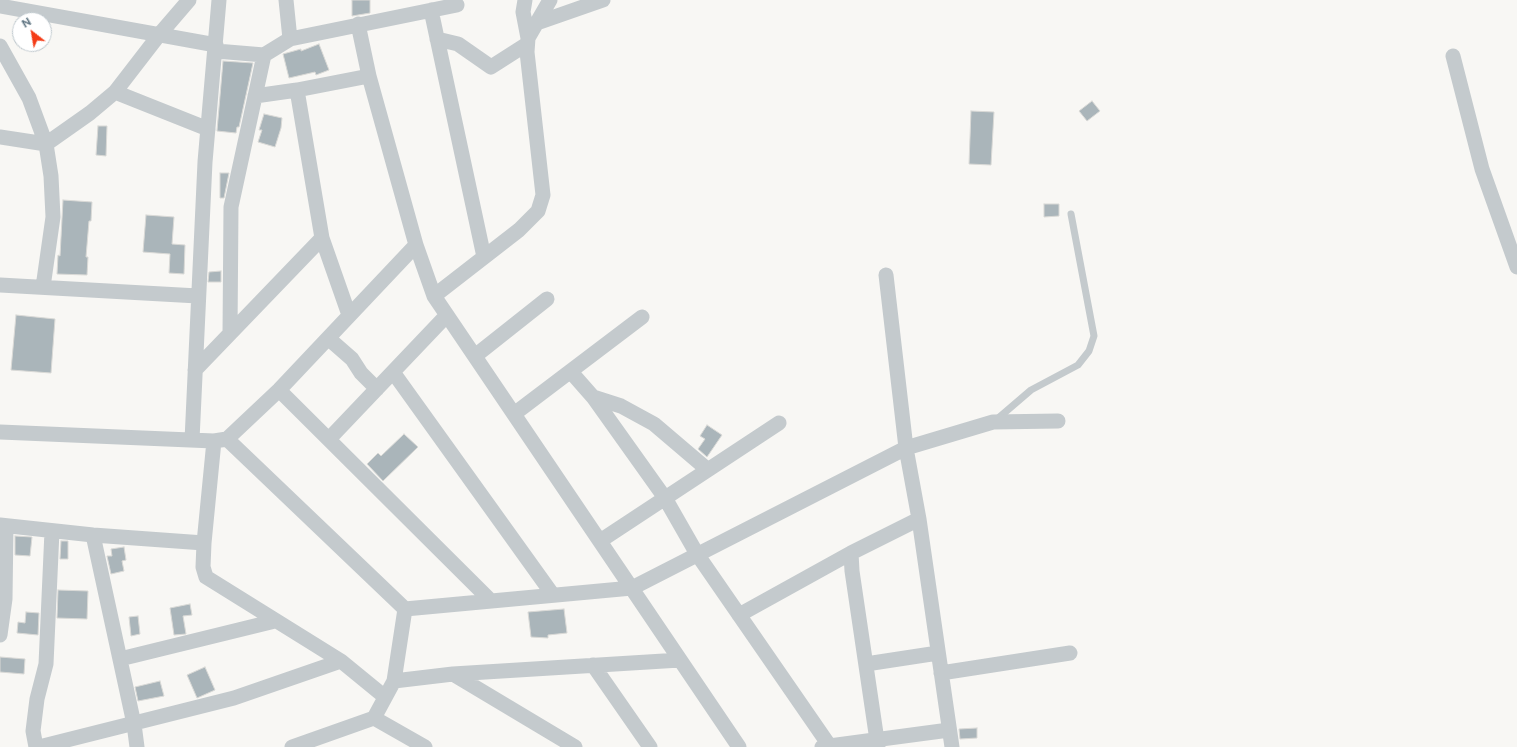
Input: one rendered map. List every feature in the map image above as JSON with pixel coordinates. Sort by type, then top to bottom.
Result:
[{"type":"street","points":[[0,137],[46,144],[90,113],[115,92],[159,35],[189,0]]},
{"type":"street","points":[[192,440],[205,162],[219,0]]},
{"type":"street","points":[[286,0],[290,39]]},
{"type":"street","points":[[434,296],[519,230],[538,211],[543,195],[527,52],[528,41],[523,12],[524,0]]},
{"type":"street","points":[[437,39],[458,44],[491,68],[528,41],[550,0]]},
{"type":"street","points":[[537,23],[603,0]]},
{"type":"street","points":[[0,6],[159,35],[216,48],[264,55],[290,39],[457,5]]},
{"type":"street","points":[[431,10],[484,257]]},
{"type":"street","points":[[358,24],[369,76],[416,245],[434,296],[739,747]]},
{"type":"street","points":[[0,46],[29,98],[46,144],[51,176],[53,217],[42,287]]},
{"type":"street","points":[[230,333],[231,207],[264,55]]},
{"type":"street","points":[[1452,56],[1482,169],[1517,267]]},
{"type":"street","points":[[255,96],[297,90],[369,76]]},
{"type":"street","points":[[297,90],[322,238],[349,315]]},
{"type":"street","points":[[115,92],[208,129]]},
{"type":"street","points":[[195,370],[322,238]]},
{"type":"street","points":[[0,432],[220,440],[279,390],[416,245]]},
{"type":"street","points":[[886,275],[906,448],[919,519],[952,747]]},
{"type":"street","points":[[0,285],[198,296]]},
{"type":"street","points":[[475,356],[548,298]]},
{"type":"street","points":[[329,439],[447,315]]},
{"type":"street","points":[[514,414],[642,317]]},
{"type":"street","points":[[328,338],[352,359],[361,373],[377,389]]},
{"type":"street","points":[[393,372],[553,595]]},
{"type":"street","points":[[571,372],[593,397],[665,498],[697,554],[825,746],[878,743],[949,730]]},
{"type":"street","points":[[279,390],[491,601]]},
{"type":"street","points":[[593,397],[621,406],[654,424],[708,470]]},
{"type":"street","points":[[220,440],[405,609],[632,588],[906,448],[994,422],[1058,421]]},
{"type":"street","points":[[600,541],[779,423]]},
{"type":"street","points":[[220,440],[204,543],[203,567],[206,577],[341,661],[386,697]]},
{"type":"street","points":[[739,615],[851,553],[919,519]]},
{"type":"street","points":[[0,635],[5,599],[3,525],[93,535],[204,543]]},
{"type":"street","points":[[52,531],[46,664],[37,699],[33,731],[42,747],[92,741],[134,724],[234,698],[341,661]]},
{"type":"street","points":[[93,535],[134,724],[137,747]]},
{"type":"street","points":[[851,553],[852,571],[878,743]]},
{"type":"street","points":[[292,747],[330,741],[374,718],[394,680],[405,609]]},
{"type":"street","points":[[120,659],[276,621]]},
{"type":"street","points":[[941,674],[1070,652]]},
{"type":"street","points":[[866,664],[938,653]]},
{"type":"street","points":[[394,680],[453,674],[680,660]]},
{"type":"street","points":[[593,665],[650,747]]},
{"type":"street","points":[[453,674],[575,747]]},
{"type":"street","points":[[374,718],[422,746]]},
{"type":"lane","points":[[994,422],[1031,390],[1078,365],[1089,351],[1094,336],[1071,214]]},
{"type":"building","points":[[352,0],[370,0],[370,13],[352,16]]},
{"type":"building","points":[[319,44],[329,70],[316,75],[315,72],[289,78],[283,54],[301,49],[301,51]]},
{"type":"building","points":[[223,61],[253,63],[239,127],[237,127],[236,133],[217,131]]},
{"type":"building","points":[[1092,101],[1100,111],[1087,121],[1079,111]]},
{"type":"building","points":[[971,111],[994,112],[991,165],[969,164]]},
{"type":"building","points":[[264,114],[282,118],[281,128],[275,147],[258,142],[262,130],[259,130]]},
{"type":"building","points":[[98,126],[107,126],[106,156],[96,155]]},
{"type":"building","points":[[220,173],[229,173],[224,198],[220,198]]},
{"type":"building","points":[[63,200],[92,202],[86,257],[88,257],[87,275],[57,274],[58,255],[60,256]]},
{"type":"building","points":[[1044,204],[1059,204],[1059,216],[1044,217]]},
{"type":"building","points":[[146,215],[174,217],[172,244],[185,245],[184,274],[169,273],[170,254],[143,252]]},
{"type":"building","points":[[221,271],[221,282],[208,282],[209,272]]},
{"type":"building","points":[[16,315],[55,319],[51,373],[11,370]]},
{"type":"building","points":[[707,425],[722,435],[707,457],[698,449],[705,439],[700,436]]},
{"type":"building","points":[[404,434],[418,447],[383,481],[367,464],[378,453],[381,456]]},
{"type":"building","points":[[15,536],[32,537],[30,556],[15,555]]},
{"type":"building","points":[[61,541],[68,541],[68,559],[60,559]]},
{"type":"building","points":[[124,547],[126,560],[122,561],[124,571],[111,574],[107,556],[112,556],[111,549]]},
{"type":"building","points":[[58,590],[88,591],[87,619],[57,618]]},
{"type":"building","points":[[190,604],[192,615],[183,616],[186,634],[174,635],[170,608]]},
{"type":"building","points":[[564,609],[567,633],[548,635],[548,638],[531,637],[528,612]]},
{"type":"building","points":[[26,612],[39,613],[38,635],[17,633],[18,622],[25,623]]},
{"type":"building","points":[[138,616],[140,634],[131,636],[129,617]]},
{"type":"building","points":[[0,657],[25,659],[24,674],[0,672]]},
{"type":"building","points":[[205,667],[215,690],[197,698],[187,675]]},
{"type":"building","points":[[160,681],[164,696],[138,701],[135,687]]},
{"type":"building","points":[[977,728],[977,738],[960,739],[959,729]]}]
